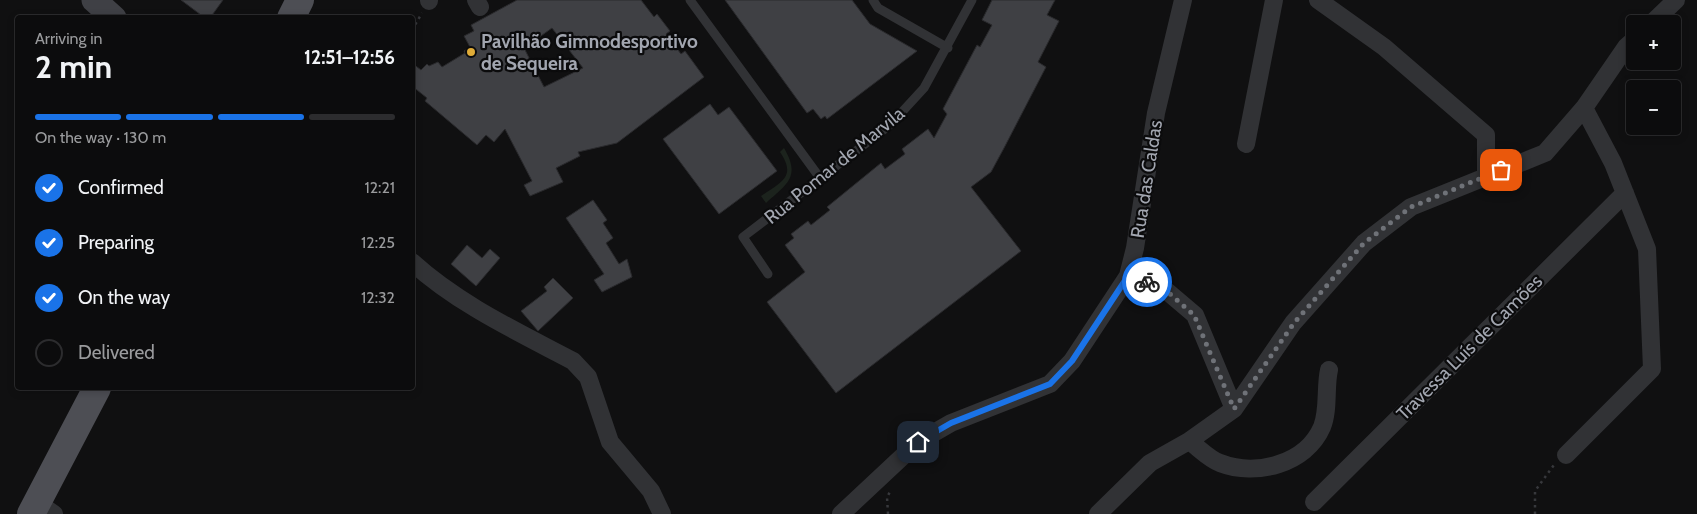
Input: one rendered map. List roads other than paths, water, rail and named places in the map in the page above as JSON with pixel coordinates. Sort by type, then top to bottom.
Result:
[{"type":"main road","points":[[292,15],[300,0]]},
{"type":"main road","points":[[40,510],[96,390]]},
{"type":"street","points":[[94,0],[111,15]]},
{"type":"street","name":"Rua das Caldas","points":[[841,514],[918,442],[951,423],[1050,384],[1072,361],[1128,276],[1135,248],[1156,113],[1183,0]]},
{"type":"street","points":[[1246,144],[1274,0]]},
{"type":"street","points":[[1318,0],[1384,47],[1486,135],[1486,175]]},
{"type":"street","points":[[1660,15],[1676,0]]},
{"type":"street","points":[[1098,514],[1150,463],[1189,441],[1234,409],[1294,323],[1364,243],[1411,207],[1486,175],[1545,153],[1584,108],[1626,47]]},
{"type":"street","points":[[1566,455],[1652,369],[1647,249],[1613,163],[1584,108]]},
{"type":"street","name":"Travessa Luís de Camões","points":[[1314,502],[1625,193]]},
{"type":"street","points":[[415,264],[439,284],[504,325],[573,361],[581,368],[588,377],[610,442],[651,491],[662,514]]},
{"type":"street","points":[[1128,276],[1162,287],[1194,315],[1234,409]]},
{"type":"street","points":[[1189,441],[1218,463],[1237,468],[1254,470],[1298,456],[1311,444],[1322,426],[1329,370]]},
{"type":"lane","points":[[690,0],[820,178]]},
{"type":"lane","points":[[873,0],[878,8],[948,48]]},
{"type":"lane","name":"Rua Pomar de Marvila","points":[[768,274],[744,237],[890,125],[924,88],[948,48],[972,0]]},
{"type":"place","name":"Pavilhão Gimnodesportivo de Sequeira","points":[[471,52]]}]
